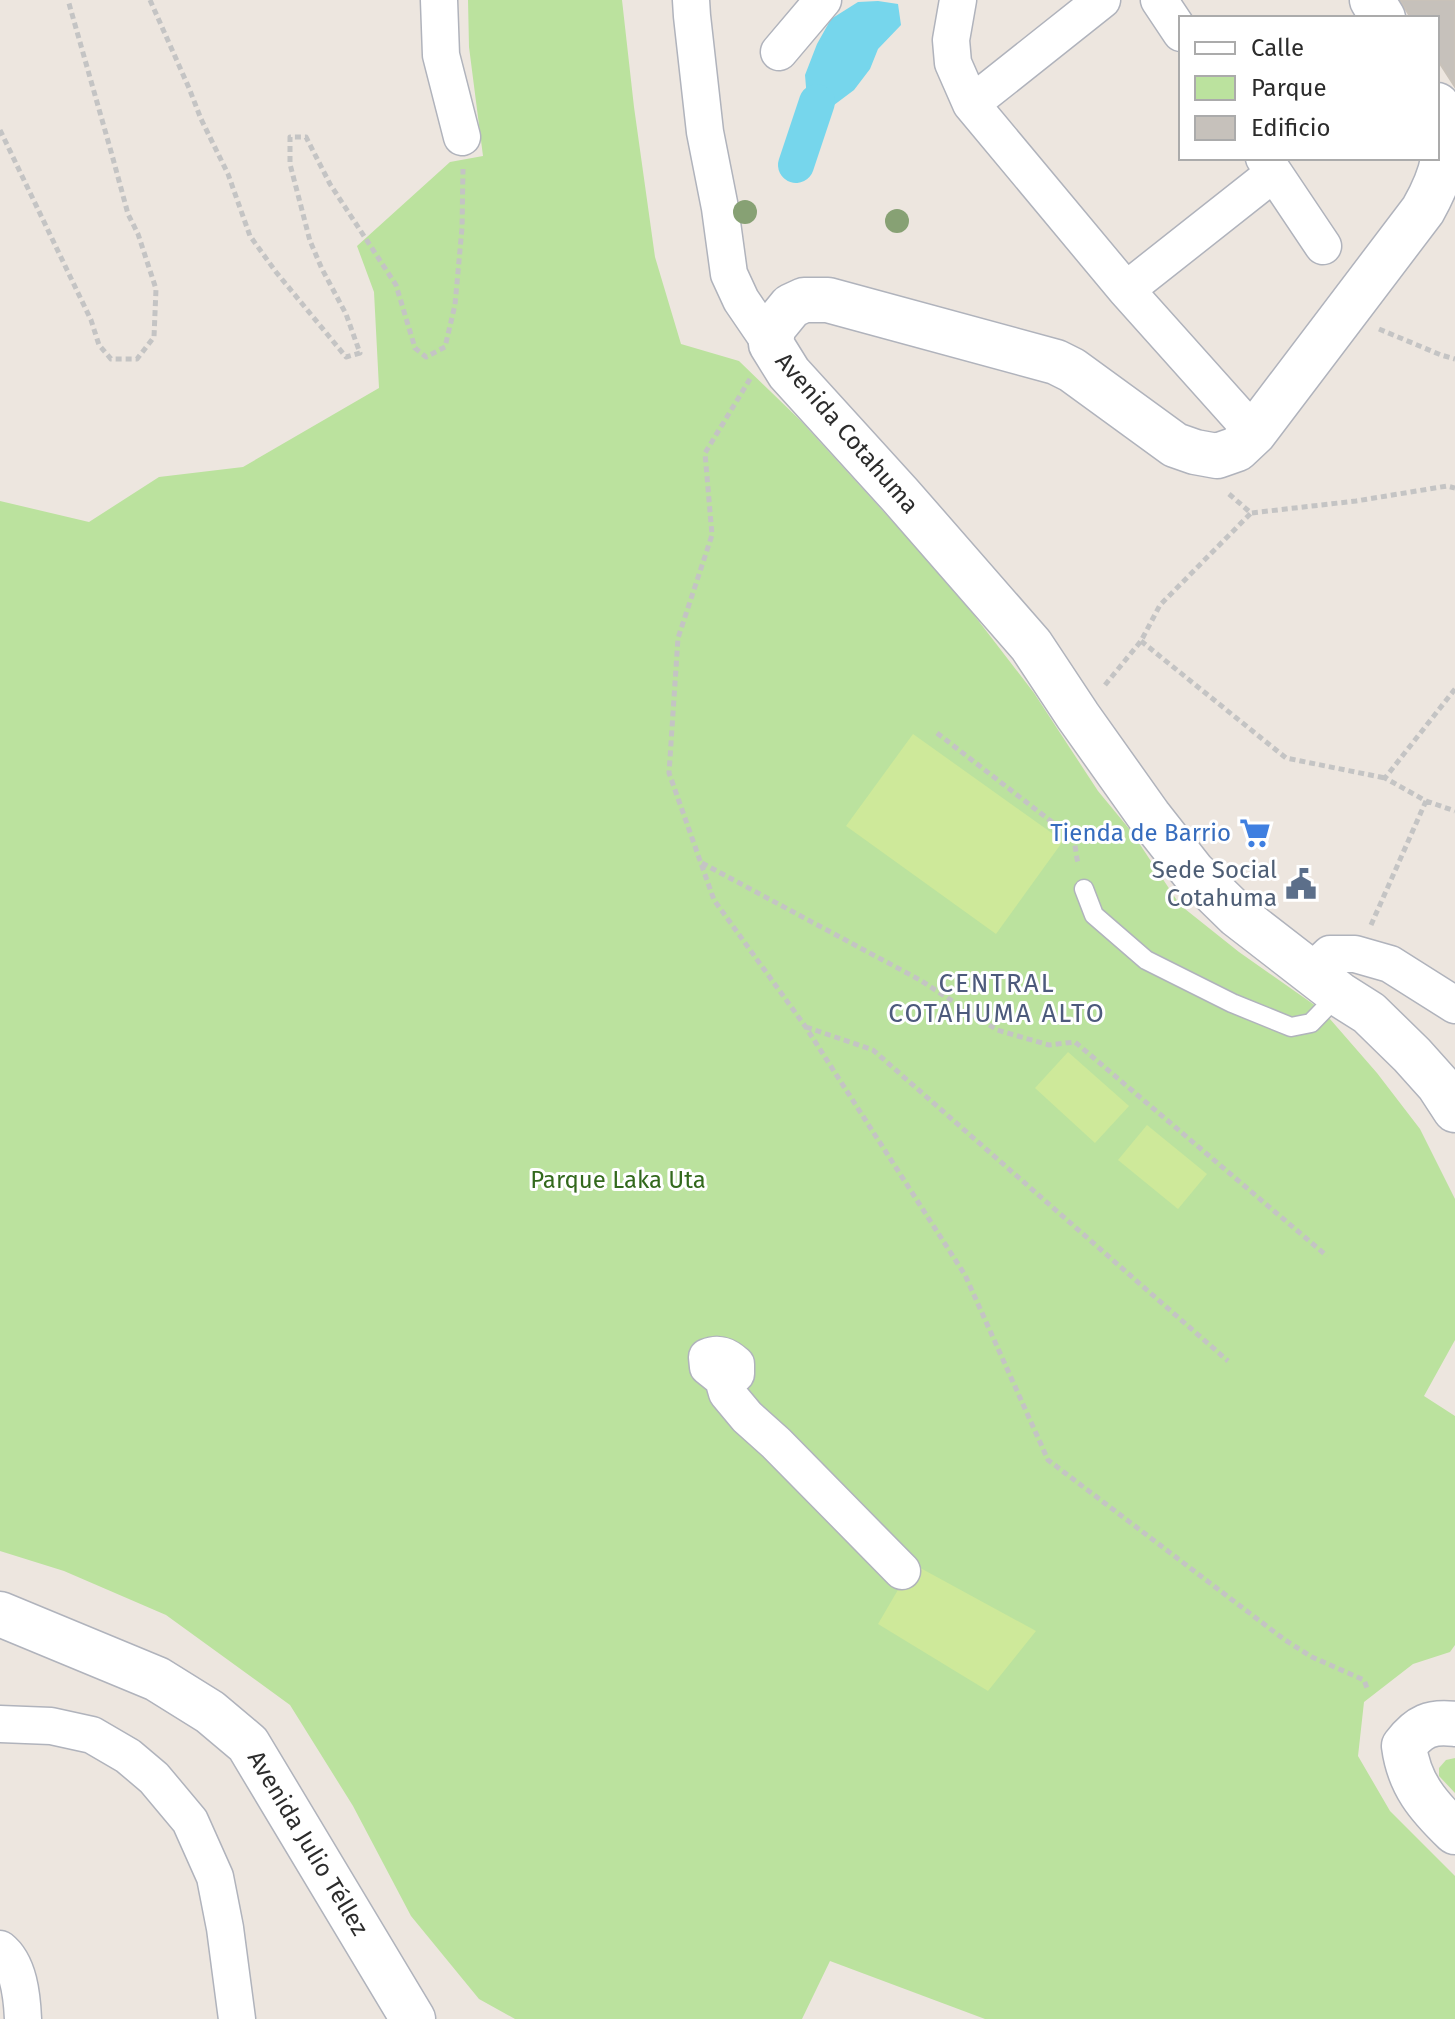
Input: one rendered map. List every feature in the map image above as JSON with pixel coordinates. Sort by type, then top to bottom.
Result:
[{"type":"main road","points":[[1217,456],[1237,449],[1254,433],[1423,210],[1437,187],[1445,160],[1445,135],[1439,112]]},
{"type":"main road","name":"Avenida Cotahuma","points":[[1217,456],[1175,445],[1072,370],[1056,362],[828,300],[804,300],[791,306],[773,328],[771,344],[789,373],[1031,645],[1149,816],[1193,872],[1237,915],[1369,1013],[1438,1084],[1455,1110]]},
{"type":"main road","name":"Avenida Julio Téllez","points":[[0,1614],[157,1679],[210,1712],[248,1744],[413,2019]]},
{"type":"main road","points":[[1455,1724],[1428,1725],[1415,1732],[1404,1746],[1407,1765],[1416,1787],[1455,1832]]},
{"type":"street","points":[[439,0],[441,55],[462,137]]},
{"type":"street","points":[[691,0],[705,132],[729,274],[741,300],[771,344]]},
{"type":"street","points":[[779,52],[823,0]]},
{"type":"street","points":[[958,0],[951,40],[953,63],[971,104],[1126,290],[1254,433]]},
{"type":"street","points":[[971,104],[1102,0]]},
{"type":"street","points":[[1159,0],[1179,30]]},
{"type":"street","points":[[1126,290],[1269,166],[1323,246]]},
{"type":"street","points":[[1325,983],[1330,954],[1355,954],[1390,964],[1455,1005]]},
{"type":"street","points":[[723,1379],[727,1393],[747,1417],[902,1571]]},
{"type":"street","points":[[0,1724],[51,1726],[92,1735],[128,1756],[154,1778],[190,1821],[215,1877],[237,2019]]},
{"type":"street","points":[[0,1949],[19,1981],[23,2019]]},
{"type":"lane","points":[[1084,889],[1094,915],[1146,960],[1232,1003],[1291,1027],[1311,1023],[1325,983]]},
{"type":"path","points":[[0,130],[91,320],[99,345],[111,359],[137,359],[154,337],[156,289],[128,214],[68,0]]},
{"type":"path","points":[[150,0],[228,174],[250,236],[346,357],[360,353],[346,314],[310,241],[290,164],[290,137],[306,137],[330,184],[396,285],[415,348],[426,357],[445,347],[455,305],[463,203],[462,137]]},
{"type":"path","points":[[1345,314],[1455,359]]},
{"type":"path","points":[[771,344],[705,453],[712,535],[678,638],[669,773],[714,900],[805,1026],[965,1275],[1048,1460],[1285,1640],[1312,1657],[1364,1680],[1367,1688]]},
{"type":"path","points":[[1217,456],[1213,481],[1251,513]]},
{"type":"path","points":[[1078,716],[1141,641],[1160,605],[1251,513],[1356,501],[1447,486],[1455,488]]},
{"type":"path","points":[[1141,641],[1286,758],[1385,778],[1426,801],[1455,811]]},
{"type":"path","points":[[1385,778],[1455,689]]},
{"type":"path","points":[[937,733],[1074,839],[1077,859],[1085,878],[1084,889]]},
{"type":"path","points":[[1355,954],[1375,917],[1426,801]]},
{"type":"path","points":[[701,863],[920,980],[997,1030],[1049,1045],[1075,1042],[1327,1256]]},
{"type":"path","points":[[805,1026],[873,1050],[1228,1361]]},
{"type":"green space","name":"Parque Laka Uta","points":[[468,0],[622,0],[655,257],[681,344],[739,361],[801,421],[954,589],[1034,693],[1098,791],[1131,831],[1180,905],[1239,952],[1323,1011],[1420,1129],[1455,1199],[1455,1340],[1424,1396],[1455,1416],[1455,1645],[1450,1652],[1413,1664],[1364,1702],[1358,1756],[1390,1811],[1455,1876],[1455,2019],[985,2019],[830,1961],[802,2019],[515,2019],[479,1999],[411,1916],[353,1806],[290,1705],[166,1615],[64,1571],[0,1551],[0,501],[89,522],[159,477],[243,467],[379,388],[374,292],[357,246],[450,162],[483,156],[469,47]]},
{"type":"green space","points":[[913,734],[1063,841],[996,934],[846,826]]},
{"type":"green space","points":[[1068,1052],[1129,1106],[1095,1143],[1035,1088]]},
{"type":"green space","points":[[1147,1125],[1207,1174],[1178,1209],[1118,1160]]},
{"type":"green space","points":[[913,1564],[1036,1631],[988,1691],[878,1624]]},
{"type":"green space","points":[[1455,1758],[1455,1793],[1439,1776],[1439,1768],[1446,1760]]},
{"type":"water","points":[[858,2],[898,4],[901,25],[878,49],[870,69],[854,90],[834,105],[807,99],[805,75],[831,19]]},
{"type":"building","points":[[1400,0],[1455,0],[1455,87],[1439,62],[1439,16],[1410,16]]},
{"type":"waterway","points":[[796,165],[817,102]]},
{"type":"place","name":"Tienda de Barrio","points":[[1255,833]]},
{"type":"place","name":"Sede Social Cotahuma","points":[[1301,884]]},
{"type":"district","name":"CENTRAL COTAHUMA ALTO","points":[[997,998]]}]
